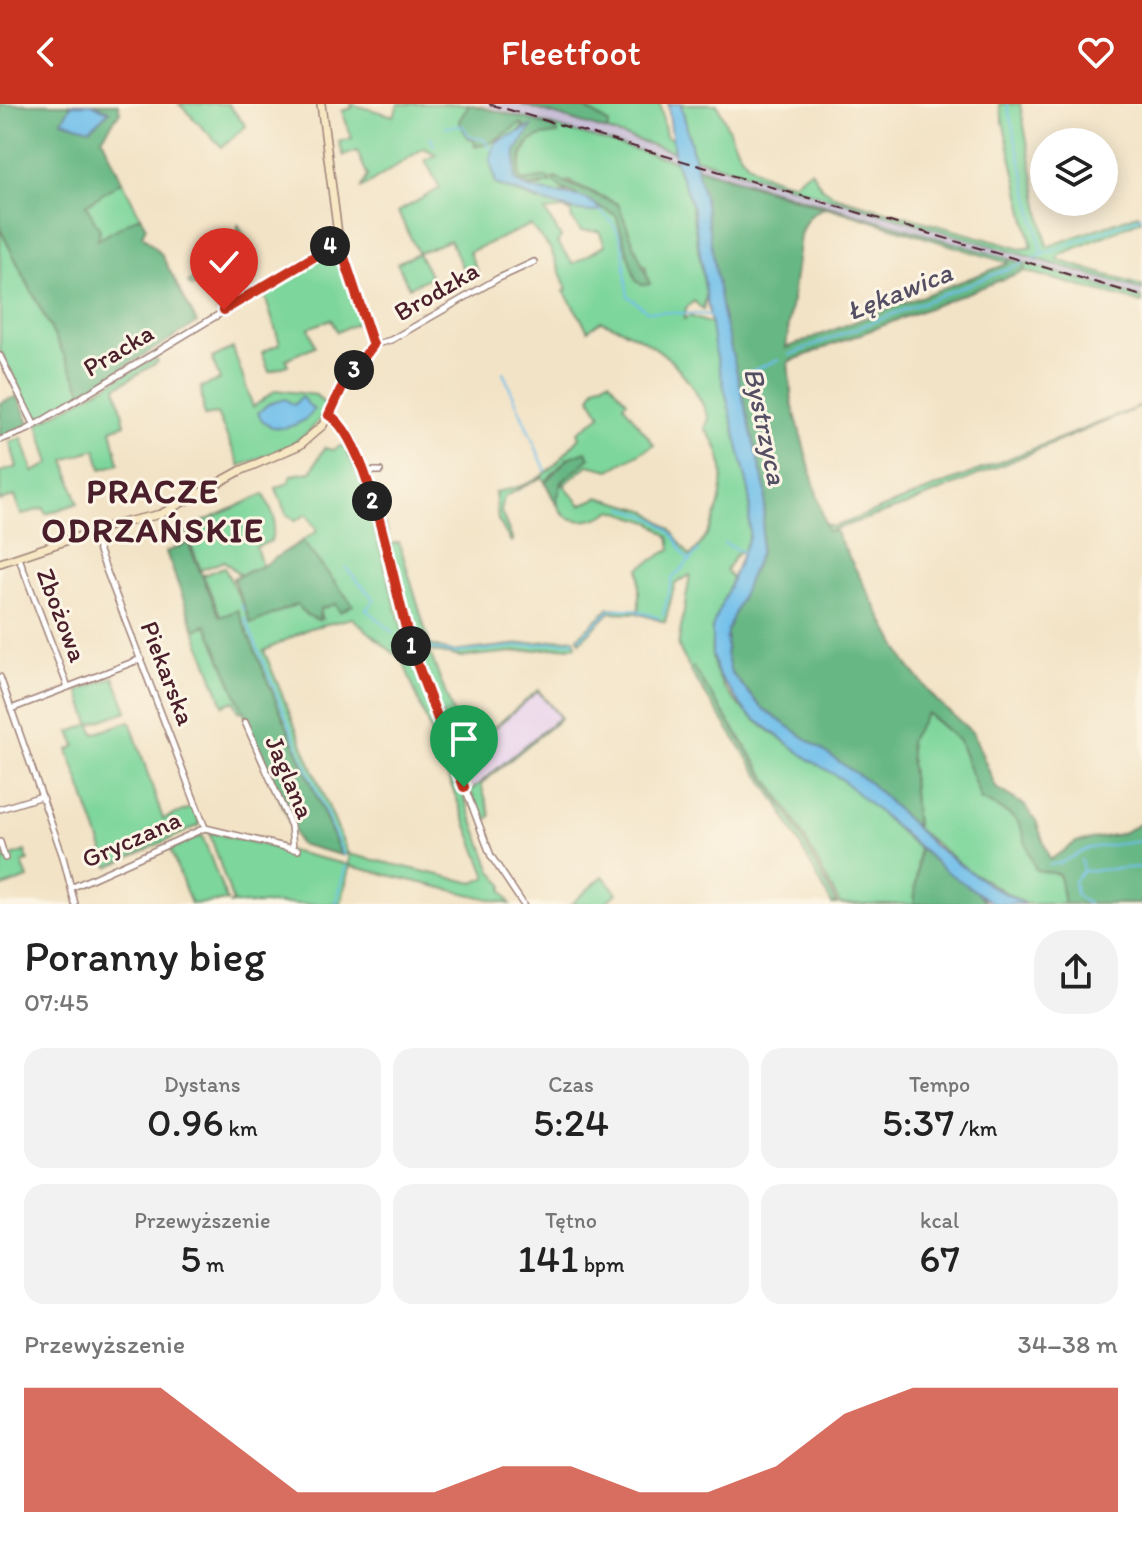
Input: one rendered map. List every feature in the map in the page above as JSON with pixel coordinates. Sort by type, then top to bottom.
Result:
[{"type":"street","points":[[321,104],[339,242],[373,345]]},
{"type":"street","name":"Pracka","points":[[0,440],[34,424],[339,242]]},
{"type":"street","name":"Brodzka","points":[[0,563],[161,514],[240,471],[300,445],[316,433],[329,415],[343,385],[373,345],[390,340],[497,279],[534,262]]},
{"type":"street","points":[[0,356],[34,424]]},
{"type":"street","points":[[329,415],[341,425],[364,471],[412,649],[491,856],[523,904]]},
{"type":"street","points":[[364,471],[380,471]]},
{"type":"street","name":"Piekarska","points":[[92,533],[205,828]]},
{"type":"street","name":"Zbożowa","points":[[19,558],[68,687]]},
{"type":"street","points":[[11,709],[141,659]]},
{"type":"street","points":[[0,677],[73,887],[75,904]]},
{"type":"street","name":"Jaglana","points":[[245,722],[291,826],[296,849]]},
{"type":"street","points":[[0,809],[42,796]]},
{"type":"street","name":"Gryczana","points":[[73,887],[205,828],[296,849]]},
{"type":"street","points":[[0,842],[5,858]]},
{"type":"shaded area","points":[[479,104],[520,104],[539,109],[1142,290],[1142,298]]},
{"type":"shaded area","points":[[538,691],[560,717],[473,789],[460,757]]},
{"type":"green space","points":[[0,104],[72,104],[63,121],[90,129],[109,111],[92,104],[118,104],[120,112],[102,138],[122,181],[86,205],[100,230],[97,240],[140,216],[146,227],[142,235],[161,254],[197,323],[83,392],[0,229]]},
{"type":"green space","points":[[179,104],[228,104],[246,126],[222,147]]},
{"type":"green space","points":[[351,104],[394,116],[398,104],[469,104],[460,123],[469,139],[474,140],[475,146],[497,140],[518,124],[524,125],[517,134],[496,142],[490,159],[496,184],[538,201],[600,211],[597,206],[616,215],[642,285],[647,285],[646,267],[641,263],[618,204],[569,181],[561,188],[570,192],[550,195],[528,187],[542,186],[551,179],[524,181],[519,177],[522,158],[535,136],[541,132],[554,134],[556,130],[536,121],[675,161],[689,192],[706,295],[703,310],[694,301],[686,308],[684,319],[690,316],[711,324],[750,495],[749,537],[743,554],[738,552],[726,570],[733,580],[712,636],[712,656],[718,676],[746,712],[852,788],[919,849],[914,904],[840,904],[793,817],[692,666],[792,820],[837,904],[832,904],[778,804],[693,675],[678,646],[690,575],[675,584],[665,622],[637,613],[610,612],[580,642],[578,637],[609,608],[639,610],[639,568],[671,549],[669,537],[652,523],[613,510],[581,521],[569,518],[561,511],[557,500],[560,487],[571,473],[590,458],[581,454],[568,458],[545,482],[542,477],[504,497],[501,512],[511,542],[498,520],[495,492],[525,485],[553,467],[580,437],[578,432],[601,415],[590,397],[596,386],[609,380],[627,401],[623,404],[654,445],[610,470],[588,465],[564,485],[581,505],[599,497],[648,511],[670,529],[690,556],[710,529],[721,494],[721,459],[705,429],[709,418],[690,383],[653,346],[601,321],[588,330],[564,291],[567,289],[550,248],[530,225],[469,252],[478,273],[467,278],[450,240],[418,253],[398,212],[440,188],[425,160],[437,155],[424,148],[361,189],[368,176],[357,151],[344,156],[339,142],[352,138],[342,111],[352,108]],"holes":[[[564,209],[572,212],[571,218],[581,231],[599,231],[605,245],[573,264],[557,242],[561,237],[545,211]]]},
{"type":"green space","points":[[469,104],[536,121],[556,130],[558,134],[539,137],[528,144],[520,166],[519,177],[524,181],[547,177],[550,183],[528,187],[515,179],[516,151],[527,129],[517,134],[525,127],[521,123],[489,144],[475,146],[459,121]]},
{"type":"green space","points":[[520,104],[585,108],[609,124],[607,131]]},
{"type":"green space","points":[[567,104],[660,104],[666,136],[674,140],[675,152],[607,131],[609,124],[585,108],[576,110]]},
{"type":"green space","points":[[681,104],[717,104],[742,157],[760,172],[793,183],[811,170],[821,187],[837,197],[1021,249],[1032,247],[999,104],[1020,104],[1030,157],[1030,216],[1041,216],[1047,247],[1138,214],[1141,220],[1060,255],[1058,260],[1142,286],[1142,290],[694,158]]},
{"type":"green space","points":[[696,167],[825,208],[809,218],[800,235],[786,348],[1007,264],[1009,259],[1025,263],[1024,271],[788,362],[792,403],[827,531],[835,531],[906,663],[936,700],[973,733],[996,788],[1024,805],[1036,821],[1050,860],[1076,842],[1120,834],[1142,823],[1142,904],[1064,904],[1059,874],[1036,870],[1016,820],[981,800],[959,741],[927,713],[909,741],[916,828],[871,784],[762,708],[731,673],[726,654],[727,630],[760,552],[766,492],[722,312]]},
{"type":"green space","points":[[723,175],[1009,259],[1008,263]]},
{"type":"green space","points":[[555,178],[618,204],[650,284],[642,285],[636,281],[616,215],[561,188],[553,182]]},
{"type":"green space","points":[[122,181],[140,216],[98,241],[86,204]]},
{"type":"green space","points":[[238,224],[252,251],[192,287],[188,283],[211,266],[209,263],[213,264],[221,256],[218,253],[223,254],[230,247],[229,242],[233,244],[231,241],[237,239],[233,236],[238,235]]},
{"type":"green space","points":[[0,229],[83,392],[40,419],[31,413],[0,350]]},
{"type":"green space","points":[[336,248],[362,321],[337,332],[331,319],[309,328],[315,346],[286,359],[288,365],[269,372],[262,352],[280,344],[263,290]]},
{"type":"green space","points":[[418,253],[431,277],[409,287],[397,263]]},
{"type":"green space","points":[[1025,263],[1142,298],[1142,303],[1024,271]]},
{"type":"green space","points":[[233,348],[253,407],[276,390],[316,395],[327,407],[336,391],[328,408],[319,421],[298,440],[240,466],[217,414],[204,416],[201,387],[220,380],[212,358]]},
{"type":"green space","points":[[155,358],[158,362],[116,387],[125,424],[111,429],[119,464],[101,469],[96,449],[65,460],[78,503],[46,514],[44,508],[21,515],[15,496],[0,501],[0,472],[17,467],[10,442],[22,438],[33,472],[50,464],[38,424]]},
{"type":"green space","points":[[18,396],[29,423],[22,430],[0,438],[0,403]]},
{"type":"green space","points":[[1142,406],[907,505],[827,532],[824,523],[832,527],[850,521]]},
{"type":"green space","points":[[343,445],[361,480],[405,639],[394,644],[411,658],[492,871],[503,885],[502,891],[510,904],[350,866],[341,904],[229,904],[233,902],[209,832],[349,865],[348,854],[341,855],[238,611],[221,617],[203,575],[224,567],[252,623],[297,604],[322,619],[319,610],[335,603],[352,605],[302,541],[317,531],[307,514],[295,521],[286,514],[276,488],[288,483],[292,475],[311,472],[324,448],[333,450]],"holes":[[[352,618],[403,661],[487,877],[474,883],[348,854],[264,651],[310,628]]]},
{"type":"green space","points":[[586,451],[590,458],[562,482],[556,504],[545,482],[568,458]]},
{"type":"green space","points":[[264,494],[275,519],[271,541],[256,547],[262,566],[240,575],[224,561],[201,570],[185,530]]},
{"type":"green space","points":[[385,524],[391,544],[399,542],[430,645],[452,652],[574,638],[576,646],[461,657],[415,648],[382,525]]},
{"type":"green space","points":[[302,541],[353,605],[340,612],[335,604],[320,609],[319,620],[306,615],[297,604],[251,624],[233,578],[262,566]]},
{"type":"green space","points":[[188,543],[220,617],[238,610],[341,855],[299,844],[207,625],[195,630],[166,552]]},
{"type":"green space","points":[[207,624],[243,710],[239,712],[234,701],[223,705],[195,630]]},
{"type":"green space","points":[[417,651],[431,655],[467,750],[538,690],[561,718],[481,784],[491,816],[485,821],[470,791],[560,717],[538,691],[458,759]]},
{"type":"green space","points":[[114,677],[127,711],[91,724],[94,734],[130,721],[163,819],[193,807],[200,825],[109,867],[68,750],[76,746],[70,732],[90,724],[79,691]]},
{"type":"green space","points":[[926,713],[959,741],[981,799],[1004,810],[1023,829],[1033,863],[1059,874],[1064,904],[1025,904],[968,870],[916,828],[909,741]]},
{"type":"green space","points":[[202,835],[227,901],[191,904],[170,849]]},
{"type":"green space","points":[[919,849],[979,893],[988,904],[914,904]]},
{"type":"green space","points":[[25,851],[28,861],[22,863],[28,878],[0,888],[2,860]]},
{"type":"green space","points":[[603,876],[617,893],[604,904],[571,904]]},
{"type":"water","points":[[72,104],[92,104],[109,111],[90,129],[62,121]]},
{"type":"water","points":[[668,104],[681,104],[704,198],[722,312],[766,492],[760,552],[727,631],[726,654],[731,673],[762,708],[871,784],[933,845],[989,885],[1025,904],[995,904],[947,872],[840,778],[810,760],[747,713],[718,674],[712,655],[712,628],[749,537],[750,495],[714,345],[693,209],[675,161]]},
{"type":"water","points":[[532,126],[516,151],[515,179],[536,190],[585,198],[600,211],[577,211],[496,184],[490,159],[496,142]]},
{"type":"water","points":[[301,397],[314,410],[301,422],[285,428],[269,426],[258,413],[268,404],[285,399],[294,405]]},
{"type":"waterway","points":[[1007,104],[1043,255]]},
{"type":"waterway","points":[[445,127],[463,126],[470,137],[483,139],[492,150]]},
{"type":"waterway","points":[[430,137],[434,145]]},
{"type":"waterway","points":[[600,211],[610,220],[621,240],[628,296],[647,311],[711,315]]},
{"type":"waterway","name":"Łękawica","points":[[1034,258],[1142,216]]},
{"type":"waterway","name":"Łękawica","points":[[789,355],[1023,263]]},
{"type":"waterway","name":"Łękawica","points":[[739,390],[747,384],[747,373],[778,360]]},
{"type":"waterway","points":[[503,372],[546,471]]},
{"type":"waterway","points":[[623,508],[644,514],[662,525],[690,560]]},
{"type":"waterway","points":[[724,543],[744,553]]},
{"type":"waterway","points":[[663,615],[672,579],[699,550]]},
{"type":"waterway","points":[[345,567],[375,600],[366,609],[393,633]]},
{"type":"waterway","points":[[241,605],[244,610]]},
{"type":"waterway","points":[[580,638],[611,609],[632,609],[659,618]]},
{"type":"waterway","points":[[245,618],[344,856]]},
{"type":"waterway","points":[[425,647],[453,653],[574,641]]},
{"type":"waterway","points":[[1049,865],[1060,863],[1089,848],[1142,841]]},
{"type":"waterway","points":[[1081,860],[1083,870]]},
{"type":"waterway","points":[[336,904],[346,865]]},
{"type":"waterway","points":[[1088,904],[1076,895],[1074,881],[1083,871],[1142,867]]},
{"type":"railway","points":[[489,104],[1142,296]]},
{"type":"district","name":"PRACZE ODRZAŃSKIE","points":[[153,510]]},
{"type":"route","points":[[224,310],[339,242],[373,345],[343,385],[329,415],[341,425],[361,463],[412,649],[464,787]]},
{"type":"water label","name":"Bystrzyca","points":[[766,426]]}]
